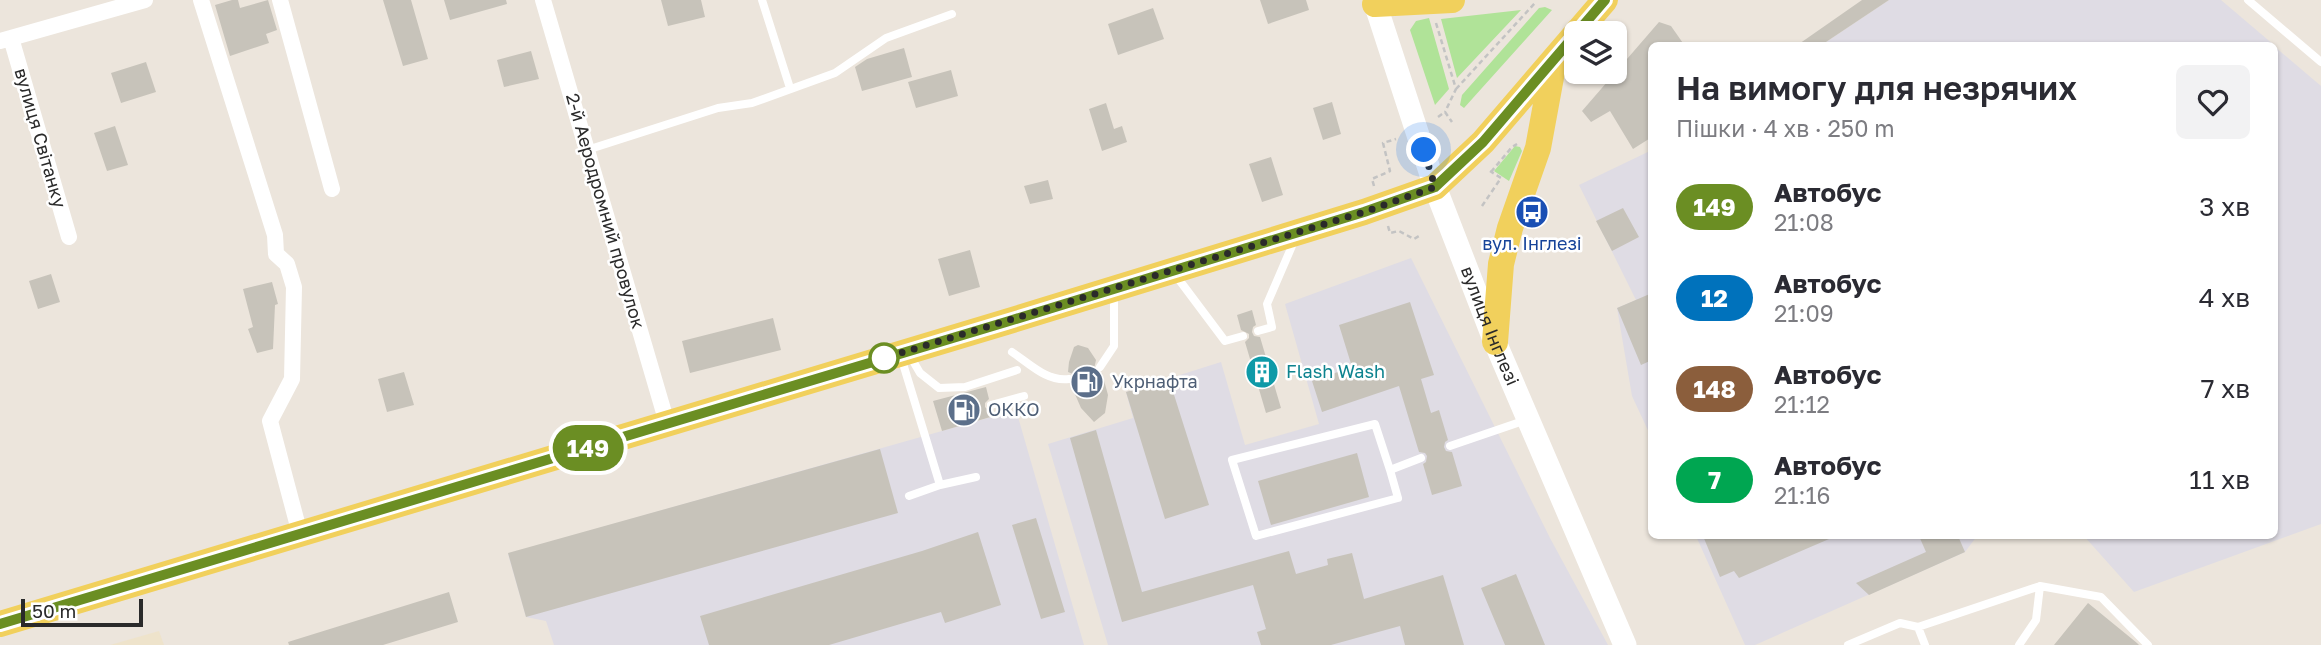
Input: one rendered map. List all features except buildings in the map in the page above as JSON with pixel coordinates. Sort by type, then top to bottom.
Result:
[{"type":"main road","points":[[0,624],[904,353],[1297,233],[1435,187],[1483,142],[1605,0]]},
{"type":"main road","points":[[1375,2],[1443,8]]},
{"type":"main road","name":"вулиця Інглезі","points":[[1375,2],[1435,187],[1494,342],[1625,645]]},
{"type":"main road","points":[[1494,342],[1501,264],[1510,228],[1538,148],[1555,58]]},
{"type":"street","name":"вулиця Світанку","points":[[69,237],[6,40],[145,0]]},
{"type":"street","points":[[201,0],[275,235],[275,254],[287,264],[293,287],[292,379],[270,421],[300,534]]},
{"type":"street","points":[[280,0],[332,189]]},
{"type":"street","name":"2-й Аеродромний провулок","points":[[543,0],[667,423]]},
{"type":"lane","points":[[762,0],[790,88]]},
{"type":"lane","points":[[2248,0],[2321,62]]},
{"type":"lane","points":[[587,150],[718,108],[752,103],[835,72],[886,38],[952,14]]},
{"type":"lane","points":[[1258,331],[1272,327],[1268,304],[1297,233]]},
{"type":"lane","points":[[1172,271],[1226,341],[1243,335]]},
{"type":"lane","points":[[1100,367],[1114,346],[1114,288]]},
{"type":"lane","points":[[1012,352],[1049,377],[1069,379]]},
{"type":"lane","points":[[904,353],[920,373],[939,388],[955,391],[1017,370]]},
{"type":"lane","points":[[904,353],[940,485]]},
{"type":"lane","points":[[991,405],[1024,396]]},
{"type":"lane","points":[[1450,446],[1528,419]]},
{"type":"lane","points":[[1375,424],[1390,470],[1398,498],[1256,536],[1232,460],[1375,424]]},
{"type":"lane","points":[[1390,470],[1421,458]]},
{"type":"lane","points":[[909,496],[940,485],[976,477]]},
{"type":"lane","points":[[2019,645],[2036,620],[2040,586]]},
{"type":"lane","points":[[1848,645],[1900,623],[1918,627],[2040,586],[2101,597],[2148,645]]},
{"type":"lane","points":[[1918,627],[1925,645]]},
{"type":"path","points":[[1438,117],[1445,112],[1456,89],[1535,3]]},
{"type":"path","points":[[1443,8],[1456,89]]},
{"type":"path","points":[[1445,112],[1452,122]]},
{"type":"path","points":[[1374,186],[1372,179],[1390,171],[1383,143],[1396,139]]},
{"type":"path","points":[[1482,206],[1500,178],[1491,172],[1512,147],[1521,146]]},
{"type":"path","points":[[1388,226],[1390,233],[1399,231],[1414,239],[1419,236]]},
{"type":"shaded area","points":[[1889,0],[2221,0],[2270,42],[1826,42]]},
{"type":"shaded area","points":[[2278,50],[2321,86],[2321,524],[2134,592],[2087,539],[2278,539]]},
{"type":"shaded area","points":[[1648,152],[1648,430],[1632,396],[1617,308],[1636,300],[1579,185]]},
{"type":"shaded area","points":[[1411,258],[1550,538],[1608,645],[1108,645],[1048,444],[1133,418],[1126,392],[1221,362],[1245,445],[1319,424],[1285,304]]},
{"type":"shaded area","points":[[1016,410],[1084,645],[554,645],[546,621],[526,617],[508,554]]},
{"type":"shaded area","points":[[1697,539],[1975,539],[1965,552],[1755,645],[1745,645]]},
{"type":"shaded area","points":[[159,631],[164,645],[110,645]]},
{"type":"green space","points":[[1539,8],[1552,10],[1464,108],[1460,105],[1462,95]]},
{"type":"green space","points":[[1521,10],[1457,78],[1441,19]]},
{"type":"green space","points":[[1429,18],[1449,89],[1435,105],[1410,30],[1416,21]]},
{"type":"green space","points":[[1515,146],[1522,151],[1509,181],[1494,171]]},
{"type":"bus line","name":"149","points":[[0,624],[1006,322],[1364,212],[1435,187],[1483,142],[1605,0]]},
{"type":"place","name":"вул. Інглезі","points":[[1532,212]]},
{"type":"place","name":"Flash Wash","points":[[1262,372]]},
{"type":"place","name":"Укрнафта","points":[[1087,382]]},
{"type":"place","name":"ОККО","points":[[964,410]]},
{"type":"route","points":[[884,358],[881,359],[1364,212],[1435,187],[1424,150]]}]
